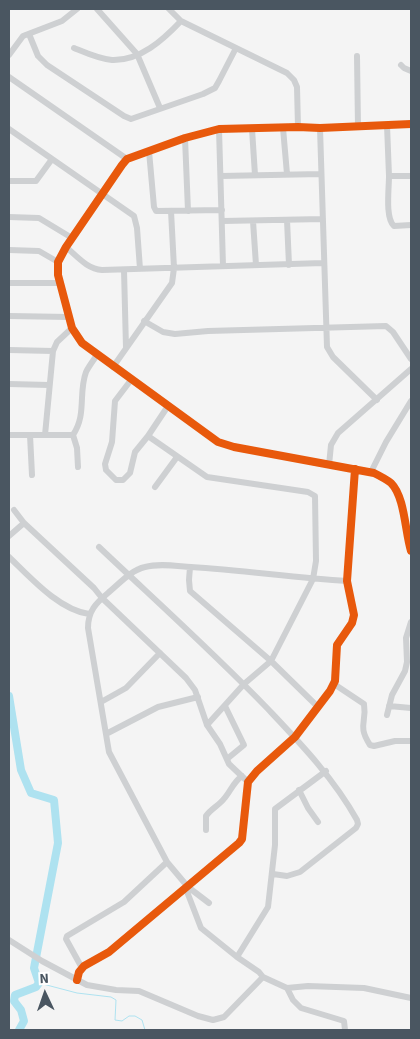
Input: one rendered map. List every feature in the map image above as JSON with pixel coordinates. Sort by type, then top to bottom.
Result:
[{"type":"street","points":[[9,55],[23,36],[62,21],[77,9]]},
{"type":"street","points":[[97,9],[138,54],[160,108]]},
{"type":"street","points":[[169,9],[181,21],[287,73],[294,80],[297,87],[298,126]]},
{"type":"street","points":[[74,48],[96,57],[112,60],[138,54],[160,43],[181,21]]},
{"type":"street","points":[[28,34],[41,60],[131,119],[203,94],[214,88],[236,48]]},
{"type":"street","points":[[357,56],[358,127]]},
{"type":"street","points":[[401,65],[411,71]]},
{"type":"street","points":[[9,77],[127,159]]},
{"type":"street","points":[[411,124],[320,128],[298,126],[219,130],[185,138],[127,159],[66,247],[57,268],[72,328],[82,343],[97,355],[210,437],[226,445],[371,472],[390,483],[396,490],[400,500],[405,531],[411,551]]},
{"type":"street","points":[[387,125],[390,220],[394,226],[411,226]]},
{"type":"street","points":[[283,128],[288,174]]},
{"type":"street","points":[[320,128],[326,344],[330,353],[377,400]]},
{"type":"street","points":[[9,129],[134,216],[137,228],[140,269]]},
{"type":"street","points":[[252,129],[255,176]]},
{"type":"street","points":[[219,130],[223,266]]},
{"type":"street","points":[[185,138],[188,211]]},
{"type":"street","points":[[148,151],[154,208],[159,212],[222,210]]},
{"type":"street","points":[[9,181],[36,180],[52,159]]},
{"type":"street","points":[[221,176],[321,174]]},
{"type":"street","points":[[389,176],[411,176]]},
{"type":"street","points":[[113,367],[172,283],[174,268],[171,212]]},
{"type":"street","points":[[9,217],[39,218],[72,238]]},
{"type":"street","points":[[223,221],[323,219]]},
{"type":"street","points":[[287,220],[289,266]]},
{"type":"street","points":[[253,221],[256,265]]},
{"type":"street","points":[[66,247],[92,268],[124,270],[323,264]]},
{"type":"street","points":[[9,250],[39,251],[58,262]]},
{"type":"street","points":[[124,270],[126,349]]},
{"type":"street","points":[[9,283],[60,283]]},
{"type":"street","points":[[9,316],[69,317]]},
{"type":"street","points":[[144,321],[163,332],[175,334],[208,331],[386,326],[393,332],[411,360]]},
{"type":"street","points":[[45,436],[52,351],[57,342],[72,328]]},
{"type":"street","points":[[9,350],[52,351]]},
{"type":"street","points":[[78,468],[77,448],[73,435],[82,417],[84,379],[97,355]]},
{"type":"street","points":[[329,465],[331,445],[338,432],[411,369]]},
{"type":"street","points":[[131,380],[115,401],[112,442],[105,464],[106,470],[116,480],[123,480],[128,476],[135,452],[168,406]]},
{"type":"street","points":[[9,384],[49,385]]},
{"type":"street","points":[[371,472],[386,442],[411,401]]},
{"type":"street","points":[[9,435],[73,435]]},
{"type":"street","points":[[30,435],[32,475]]},
{"type":"street","points":[[148,436],[207,477],[314,494],[316,508],[316,561],[313,579],[271,662],[244,684],[207,725]]},
{"type":"street","points":[[155,487],[177,457]]},
{"type":"street","points":[[77,980],[82,968],[110,952],[241,841],[248,782],[257,771],[295,737],[334,684],[337,645],[352,623],[354,615],[347,581],[355,469]]},
{"type":"street","points":[[14,510],[24,523],[186,678],[198,697],[207,725],[220,744],[227,759],[232,767],[248,782]]},
{"type":"street","points":[[9,536],[24,523]]},
{"type":"street","points":[[99,547],[244,684],[295,737],[326,771],[356,817],[358,825],[334,847],[300,872],[290,875],[273,874]]},
{"type":"street","points":[[9,556],[46,593],[75,610],[89,614]]},
{"type":"street","points":[[209,903],[187,888],[167,862],[111,756],[88,628],[89,614],[102,598],[146,566],[248,571],[347,581]]},
{"type":"street","points":[[190,567],[190,591],[271,662],[317,706]]},
{"type":"street","points":[[387,715],[393,691],[405,671],[407,662],[406,638],[411,622]]},
{"type":"street","points":[[101,702],[126,688],[160,653]]},
{"type":"street","points":[[334,684],[364,704],[362,728],[370,745],[374,746],[395,741],[411,741]]},
{"type":"street","points":[[106,734],[158,707],[198,697]]},
{"type":"street","points":[[226,706],[244,745],[227,759]]},
{"type":"street","points":[[389,706],[411,708]]},
{"type":"street","points":[[237,957],[268,906],[276,835],[275,809],[326,771]]},
{"type":"street","points":[[206,830],[206,816],[221,802],[233,784],[242,776]]},
{"type":"street","points":[[299,790],[318,822]]},
{"type":"street","points":[[82,968],[66,936],[118,906],[167,862]]},
{"type":"street","points":[[187,888],[201,928],[263,977],[287,988],[308,986],[364,988],[411,998]]},
{"type":"street","points":[[9,940],[42,961],[92,987],[144,992],[198,1016],[213,1020],[224,1017],[263,977]]},
{"type":"street","points":[[287,988],[293,1000],[301,1008],[344,1021],[345,1030]]},
{"type":"waterway","points":[[9,696],[21,770],[31,793],[54,800],[58,843],[34,968],[39,983],[36,987],[15,995],[14,1001],[21,1010],[24,1021],[19,1030]]},
{"type":"waterway","points":[[39,983],[77,993],[111,997],[116,1000],[115,1020],[122,1021],[129,1016],[135,1016],[142,1020],[145,1030]]},
{"type":"cycle path","points":[[411,124],[320,128],[219,129],[185,138],[127,159],[66,247],[58,262],[58,275],[72,328],[82,343],[218,442],[234,447],[374,473],[387,480],[396,489],[399,497],[411,551]]},
{"type":"cycle path","points":[[77,980],[79,972],[84,966],[109,952],[239,843],[242,839],[248,782],[257,771],[295,737],[330,691],[335,681],[337,645],[352,623],[354,615],[347,581],[355,469]]}]
